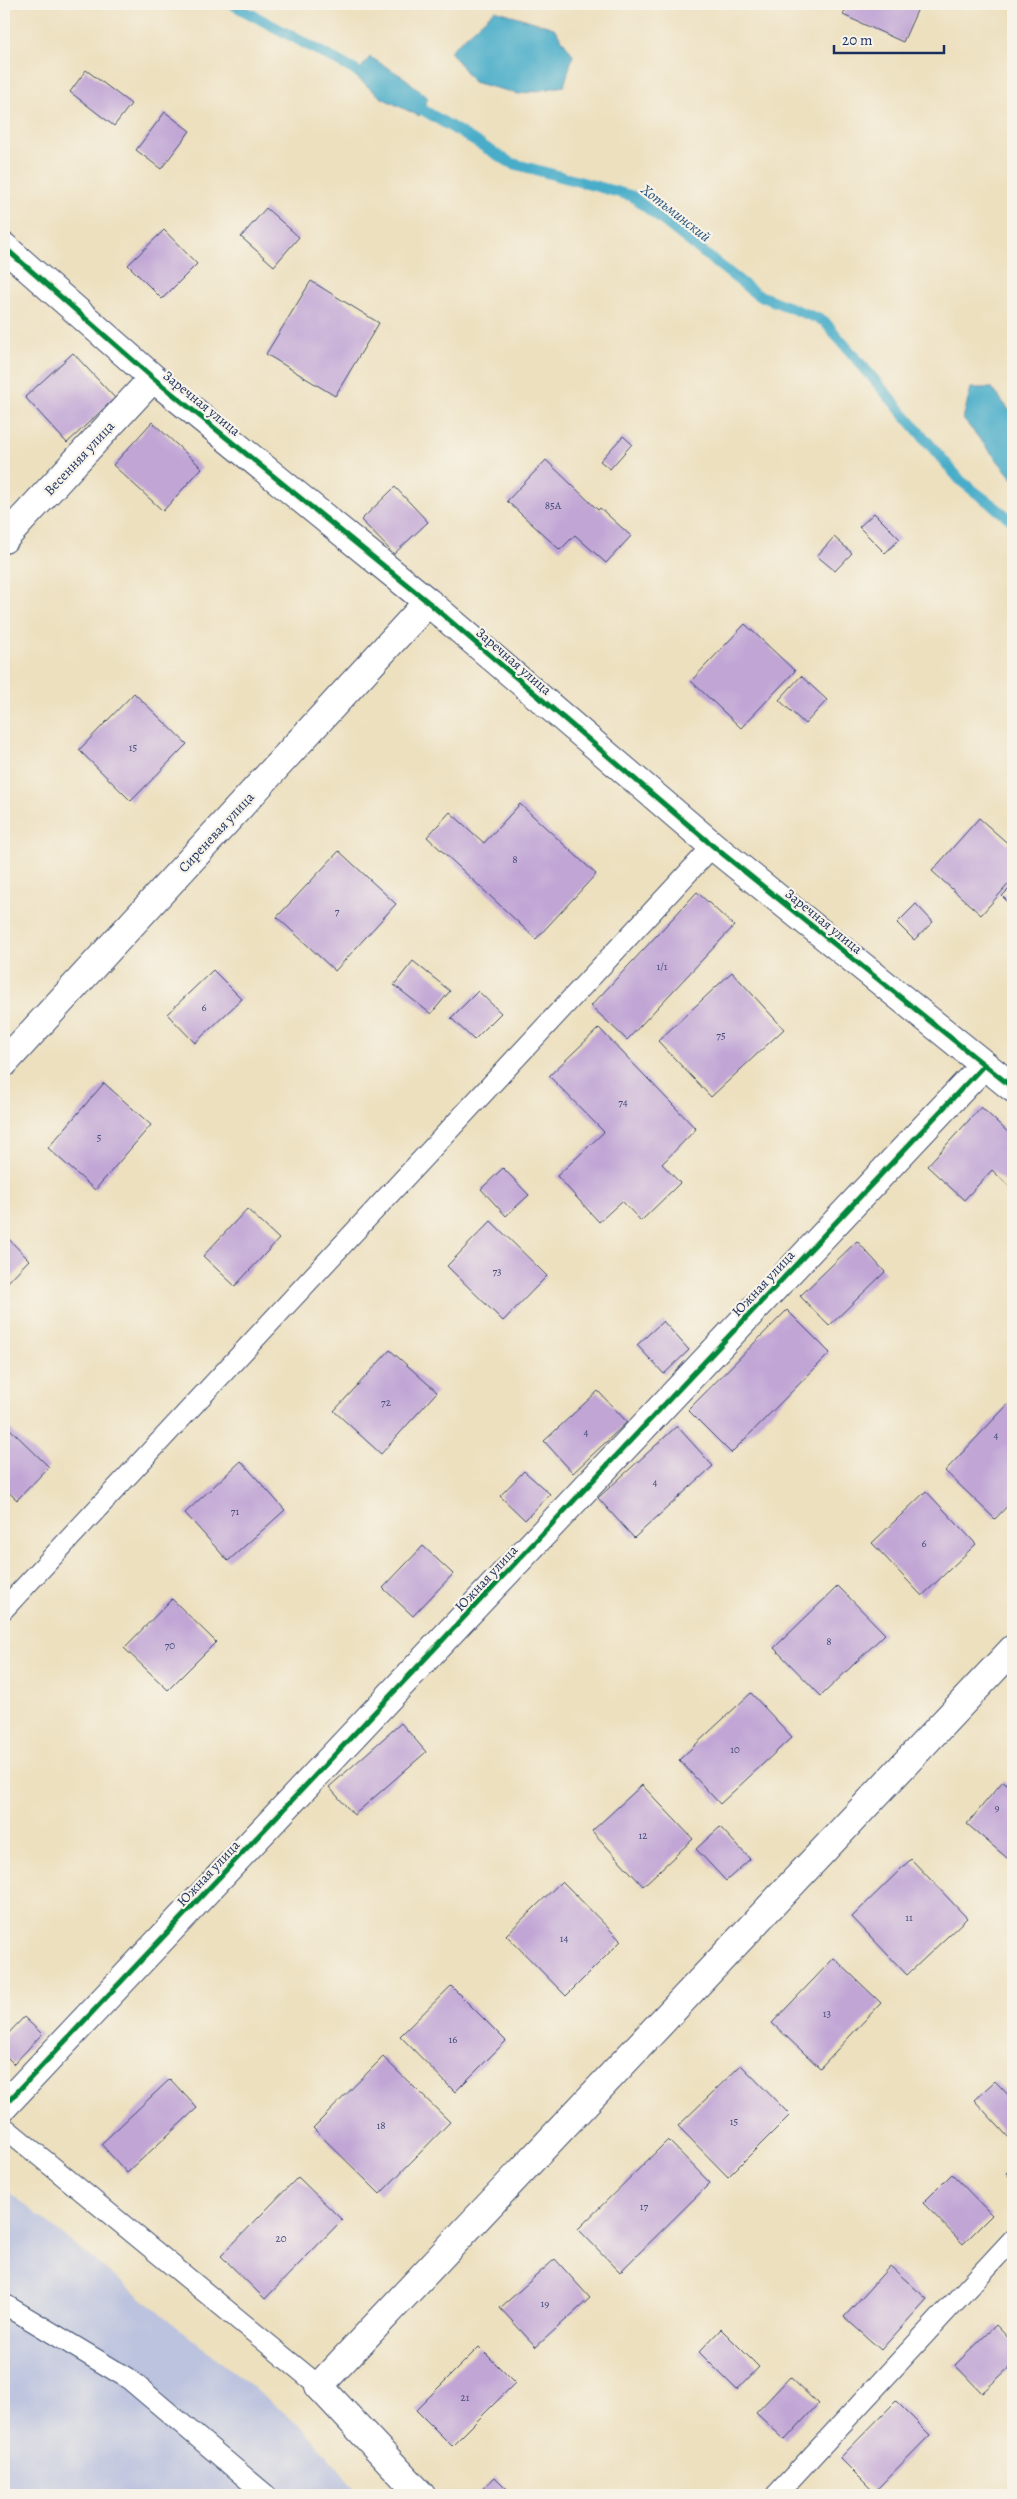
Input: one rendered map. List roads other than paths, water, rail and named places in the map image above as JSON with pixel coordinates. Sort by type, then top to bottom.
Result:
[{"type":"street","name":"Заречная улица","points":[[4,247],[153,378],[428,602],[713,846],[1013,1088]]},
{"type":"street","name":"Весенняя улица","points":[[4,540],[153,378]]},
{"type":"street","name":"Сиреневая улица","points":[[4,1063],[428,602]]},
{"type":"street","name":"Южная улица","points":[[4,2106],[984,1066]]},
{"type":"street","points":[[421,2495],[319,2386],[1013,1649]]},
{"type":"lane","points":[[4,1609],[713,846]]},
{"type":"lane","points":[[4,2127],[319,2386]]},
{"type":"lane","points":[[776,2495],[1013,2239]]},
{"type":"lane","points":[[4,2304],[129,2380],[266,2495]]},
{"type":"water","points":[[495,10],[554,28],[573,55],[564,86],[519,94],[473,82],[450,51]]},
{"type":"water","points":[[370,57],[405,78],[428,98],[419,116],[382,98],[355,76]]},
{"type":"water","points":[[971,388],[992,388],[1013,415],[1013,479],[963,419]]},
{"type":"waterway","name":"Хотьминский","points":[[232,4],[371,79]]},
{"type":"waterway","name":"Хотьминский","points":[[410,102],[511,163],[632,196],[756,294],[824,321],[961,481],[1013,521]]}]
